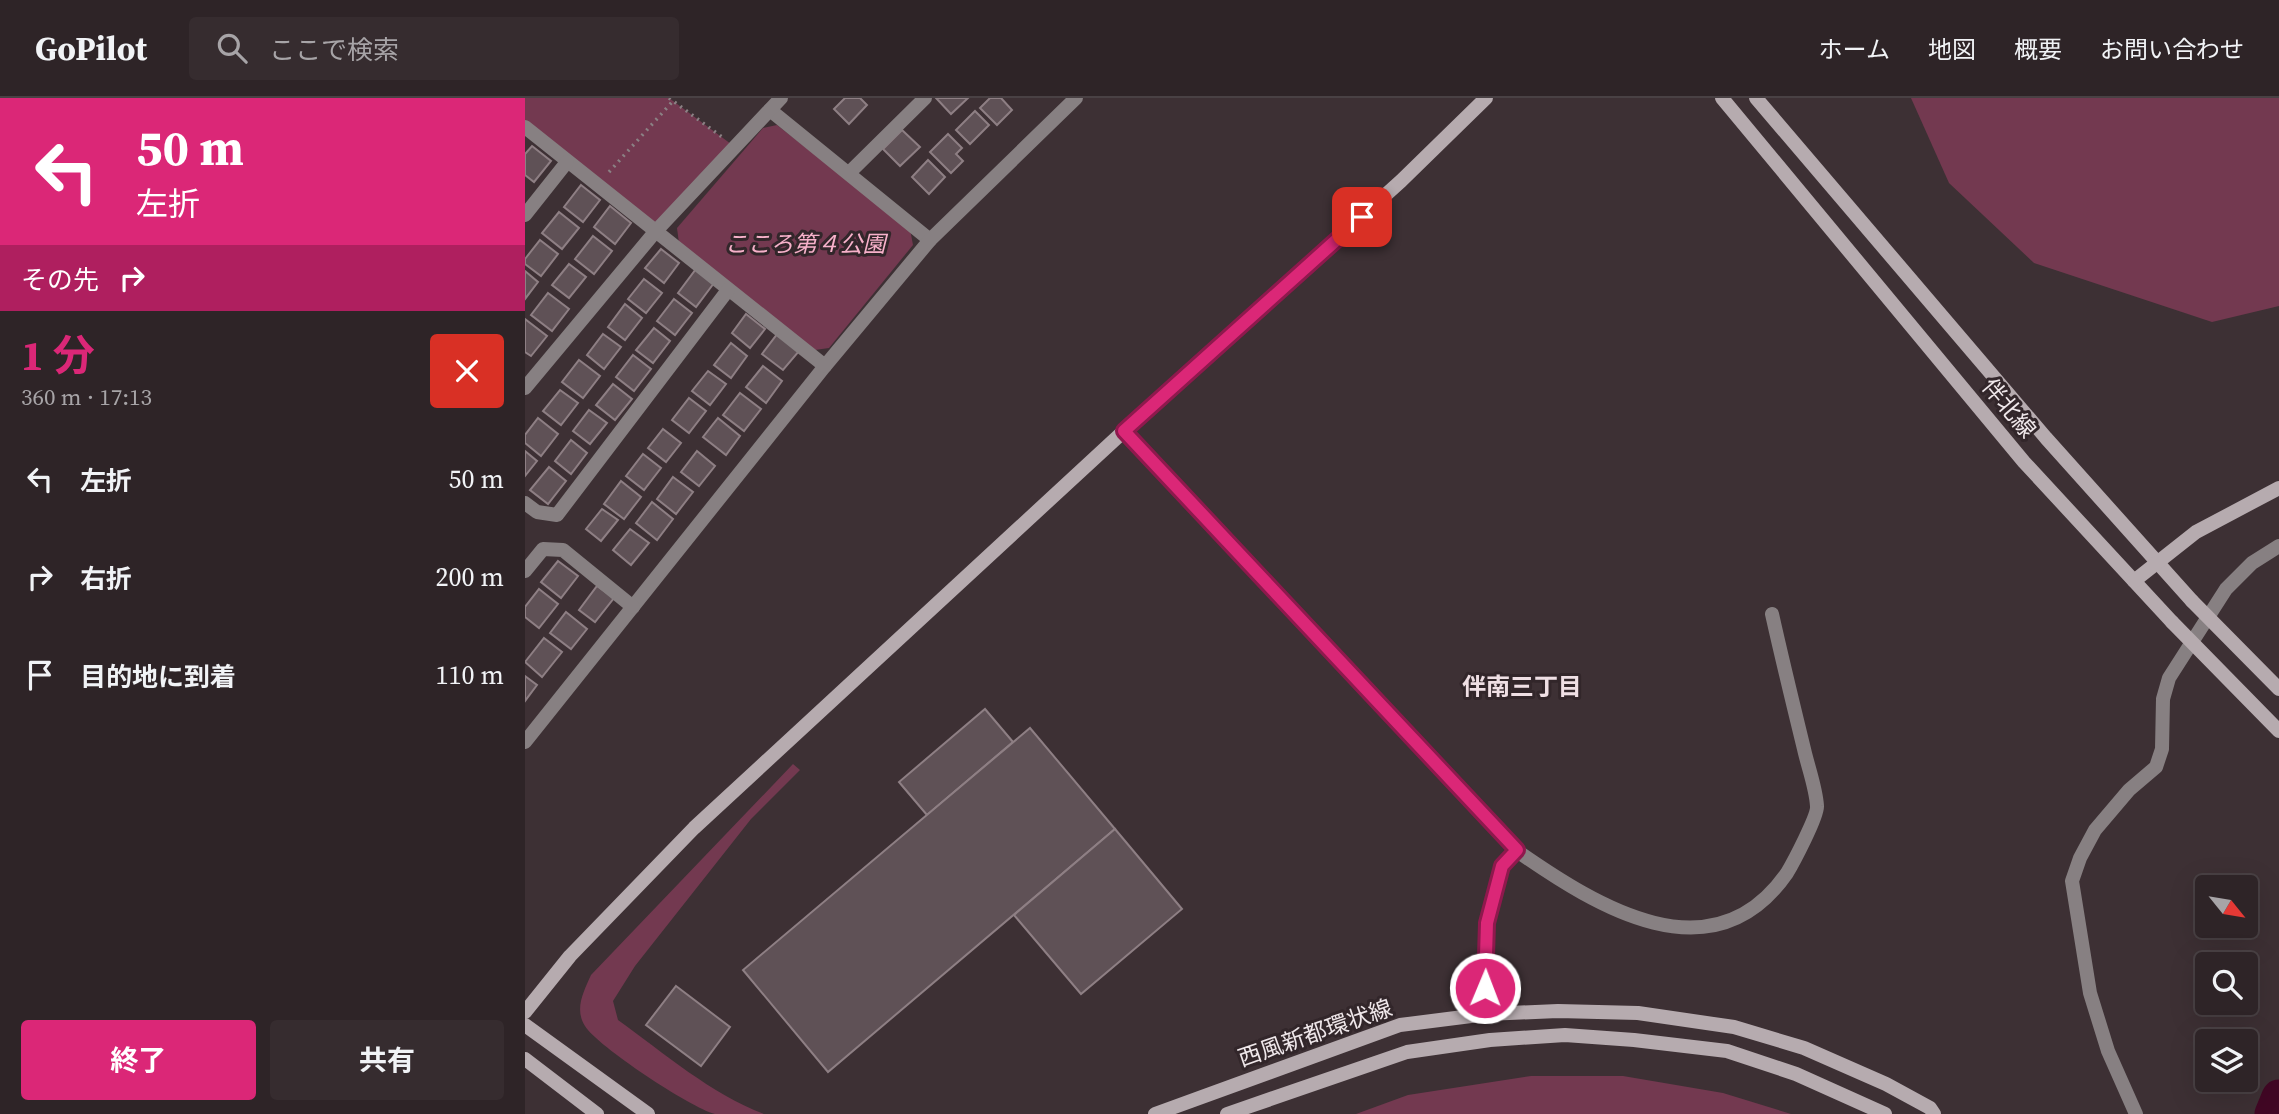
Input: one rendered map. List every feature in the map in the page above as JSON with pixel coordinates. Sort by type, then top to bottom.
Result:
[{"type":"street","points":[[525,388],[655,232],[781,98]]},
{"type":"street","points":[[849,173],[925,98]]},
{"type":"street","points":[[525,742],[825,366],[930,240],[1076,98]]},
{"type":"street","points":[[525,1012],[570,956],[694,828],[1124,431],[1401,181],[1486,98]]},
{"type":"street","name":"伴北線","points":[[1722,98],[2024,462],[2172,622],[2279,731]]},
{"type":"street","name":"伴北線","points":[[1756,98],[2046,438],[2192,601],[2279,689]]},
{"type":"street","points":[[770,110],[930,240]]},
{"type":"street","points":[[525,127],[825,366]]},
{"type":"street","points":[[525,215],[567,162]]},
{"type":"street","points":[[525,503],[537,512],[557,515],[728,290]]},
{"type":"street","points":[[1124,431],[1517,850],[1568,886],[1620,913],[1674,927],[1716,925],[1748,913],[1773,894],[1793,864],[1818,808],[1772,614]]},
{"type":"street","points":[[2134,581],[2196,532],[2279,488]]},
{"type":"street","points":[[2136,1114],[2108,1051],[2090,993],[2072,881],[2080,858],[2095,830],[2129,790],[2155,767],[2162,749],[2163,699],[2169,678],[2226,589],[2252,563],[2279,546]]},
{"type":"street","points":[[525,571],[543,548],[563,550],[633,607]]},
{"type":"street","points":[[1487,1014],[1487,923],[1502,866],[1517,850]]},
{"type":"street","name":"西風新都環状線","points":[[1156,1114],[1400,1025],[1487,1014],[1558,1011],[1638,1013],[1734,1027],[1804,1048],[1886,1084],[1930,1108],[1934,1114]]},
{"type":"street","points":[[525,1025],[648,1114]]},
{"type":"street","name":"西風新都環状線","points":[[1227,1114],[1407,1052],[1490,1040],[1565,1035],[1727,1051],[1796,1074],[1885,1114]]},
{"type":"street","points":[[525,1059],[597,1114]]},
{"type":"path","points":[[597,186],[671,99],[735,147]]},
{"type":"green space","points":[[525,98],[669,98],[735,147],[655,232],[525,124]]},
{"type":"green space","points":[[1911,98],[2279,98],[2279,306],[2212,322],[2034,263],[1949,183]]},
{"type":"green space","name":"こころ第４公園","points":[[777,125],[910,229],[913,245],[829,348],[815,350],[679,243],[677,228],[763,128]]},
{"type":"green space","points":[[793,764],[800,770],[751,819],[635,966],[613,1001],[618,1020],[670,1059],[725,1096],[764,1114],[715,1114],[666,1089],[607,1047],[585,1026],[580,1013],[581,1000],[591,975]]},
{"type":"green space","points":[[1531,1076],[1623,1076],[1723,1093],[1791,1114],[1356,1114],[1408,1095]]},
{"type":"building","points":[[845,98],[860,98],[867,105],[849,124],[834,109]]},
{"type":"building","points":[[936,98],[968,98],[951,114]]},
{"type":"building","points":[[990,98],[1001,98],[1012,110],[997,125],[980,108]]},
{"type":"building","points":[[975,111],[989,125],[970,144],[956,130]]},
{"type":"building","points":[[902,130],[920,147],[900,166],[883,149]]},
{"type":"building","points":[[948,134],[962,148],[956,154],[963,161],[951,173],[930,152]]},
{"type":"building","points":[[532,146],[551,161],[534,182],[525,175],[525,154]]},
{"type":"building","points":[[928,160],[945,177],[929,194],[912,177]]},
{"type":"building","points":[[581,185],[600,200],[583,222],[564,207]]},
{"type":"building","points":[[610,206],[631,223],[615,244],[594,227]]},
{"type":"building","points":[[559,212],[579,228],[562,249],[542,233]]},
{"type":"building","points":[[593,236],[612,251],[594,274],[575,259]]},
{"type":"building","points":[[540,240],[558,254],[541,276],[525,264],[525,259]]},
{"type":"building","points":[[661,249],[679,263],[664,283],[645,268]]},
{"type":"building","points":[[569,264],[586,277],[569,298],[552,285]]},
{"type":"building","points":[[696,269],[714,283],[696,307],[678,293]]},
{"type":"building","points":[[525,271],[538,282],[525,299]]},
{"type":"building","points":[[644,279],[662,293],[646,313],[628,299]]},
{"type":"building","points":[[548,293],[569,309],[552,331],[531,315]]},
{"type":"building","points":[[674,299],[692,313],[675,335],[657,321]]},
{"type":"building","points":[[625,304],[642,318],[625,340],[608,327]]},
{"type":"building","points":[[746,314],[765,329],[750,348],[732,333]]},
{"type":"building","points":[[525,319],[547,336],[531,356],[525,352]]},
{"type":"building","points":[[654,328],[670,341],[653,363],[636,350]]},
{"type":"building","points":[[778,333],[800,350],[783,370],[762,354]]},
{"type":"building","points":[[603,334],[621,347],[604,369],[587,355]]},
{"type":"building","points":[[731,343],[747,356],[731,378],[714,365]]},
{"type":"building","points":[[633,355],[651,369],[634,391],[616,377]]},
{"type":"building","points":[[579,360],[600,376],[583,398],[562,382]]},
{"type":"building","points":[[763,366],[782,381],[766,403],[746,387]]},
{"type":"building","points":[[708,371],[726,384],[710,405],[692,391]]},
{"type":"building","points":[[613,384],[632,399],[615,420],[596,405]]},
{"type":"building","points":[[560,390],[578,403],[561,425],[543,411]]},
{"type":"building","points":[[740,393],[761,409],[744,431],[723,415]]},
{"type":"building","points":[[689,398],[706,411],[689,433],[672,420]]},
{"type":"building","points":[[589,410],[607,423],[590,444],[573,431]]},
{"type":"building","points":[[538,418],[558,434],[541,456],[525,443],[525,435]]},
{"type":"building","points":[[718,418],[740,436],[726,455],[703,437]]},
{"type":"building","points":[[663,429],[681,443],[666,462],[648,448]]},
{"type":"building","points":[[571,440],[587,453],[571,474],[555,461]]},
{"type":"building","points":[[525,451],[537,461],[525,476]]},
{"type":"building","points":[[697,451],[715,466],[699,486],[681,472]]},
{"type":"building","points":[[643,454],[661,468],[644,490],[626,476]]},
{"type":"building","points":[[549,467],[566,481],[548,504],[530,490]]},
{"type":"building","points":[[673,477],[693,492],[676,514],[657,499]]},
{"type":"building","points":[[621,481],[641,497],[624,519],[604,504]]},
{"type":"building","points":[[652,502],[673,519],[657,540],[636,523]]},
{"type":"building","points":[[602,509],[618,520],[601,541],[586,529]]},
{"type":"building","points":[[630,529],[649,543],[631,565],[613,550]]},
{"type":"building","points":[[558,561],[578,576],[561,598],[541,582]]},
{"type":"building","points":[[597,586],[614,598],[595,622],[579,610]]},
{"type":"building","points":[[539,589],[558,604],[539,628],[525,617],[525,607]]},
{"type":"building","points":[[566,612],[587,629],[571,649],[550,633]]},
{"type":"building","points":[[544,638],[562,652],[542,677],[525,662]]},
{"type":"building","points":[[525,676],[537,685],[525,701]]},
{"type":"building","points":[[985,709],[1013,742],[927,815],[899,782]]},
{"type":"building","points":[[1030,728],[1115,829],[828,1072],[743,970]]},
{"type":"building","points":[[1115,829],[1182,909],[1081,994],[1014,915]]},
{"type":"building","points":[[676,986],[730,1027],[701,1066],[646,1025]]},
{"type":"waterway","points":[[2272,1114],[2279,1097]]},
{"type":"district","name":"伴南三丁目","points":[[1522,686]]},
{"type":"route","points":[[1362,217],[1124,431],[1517,850],[1502,866],[1487,923],[1485,988]]}]
